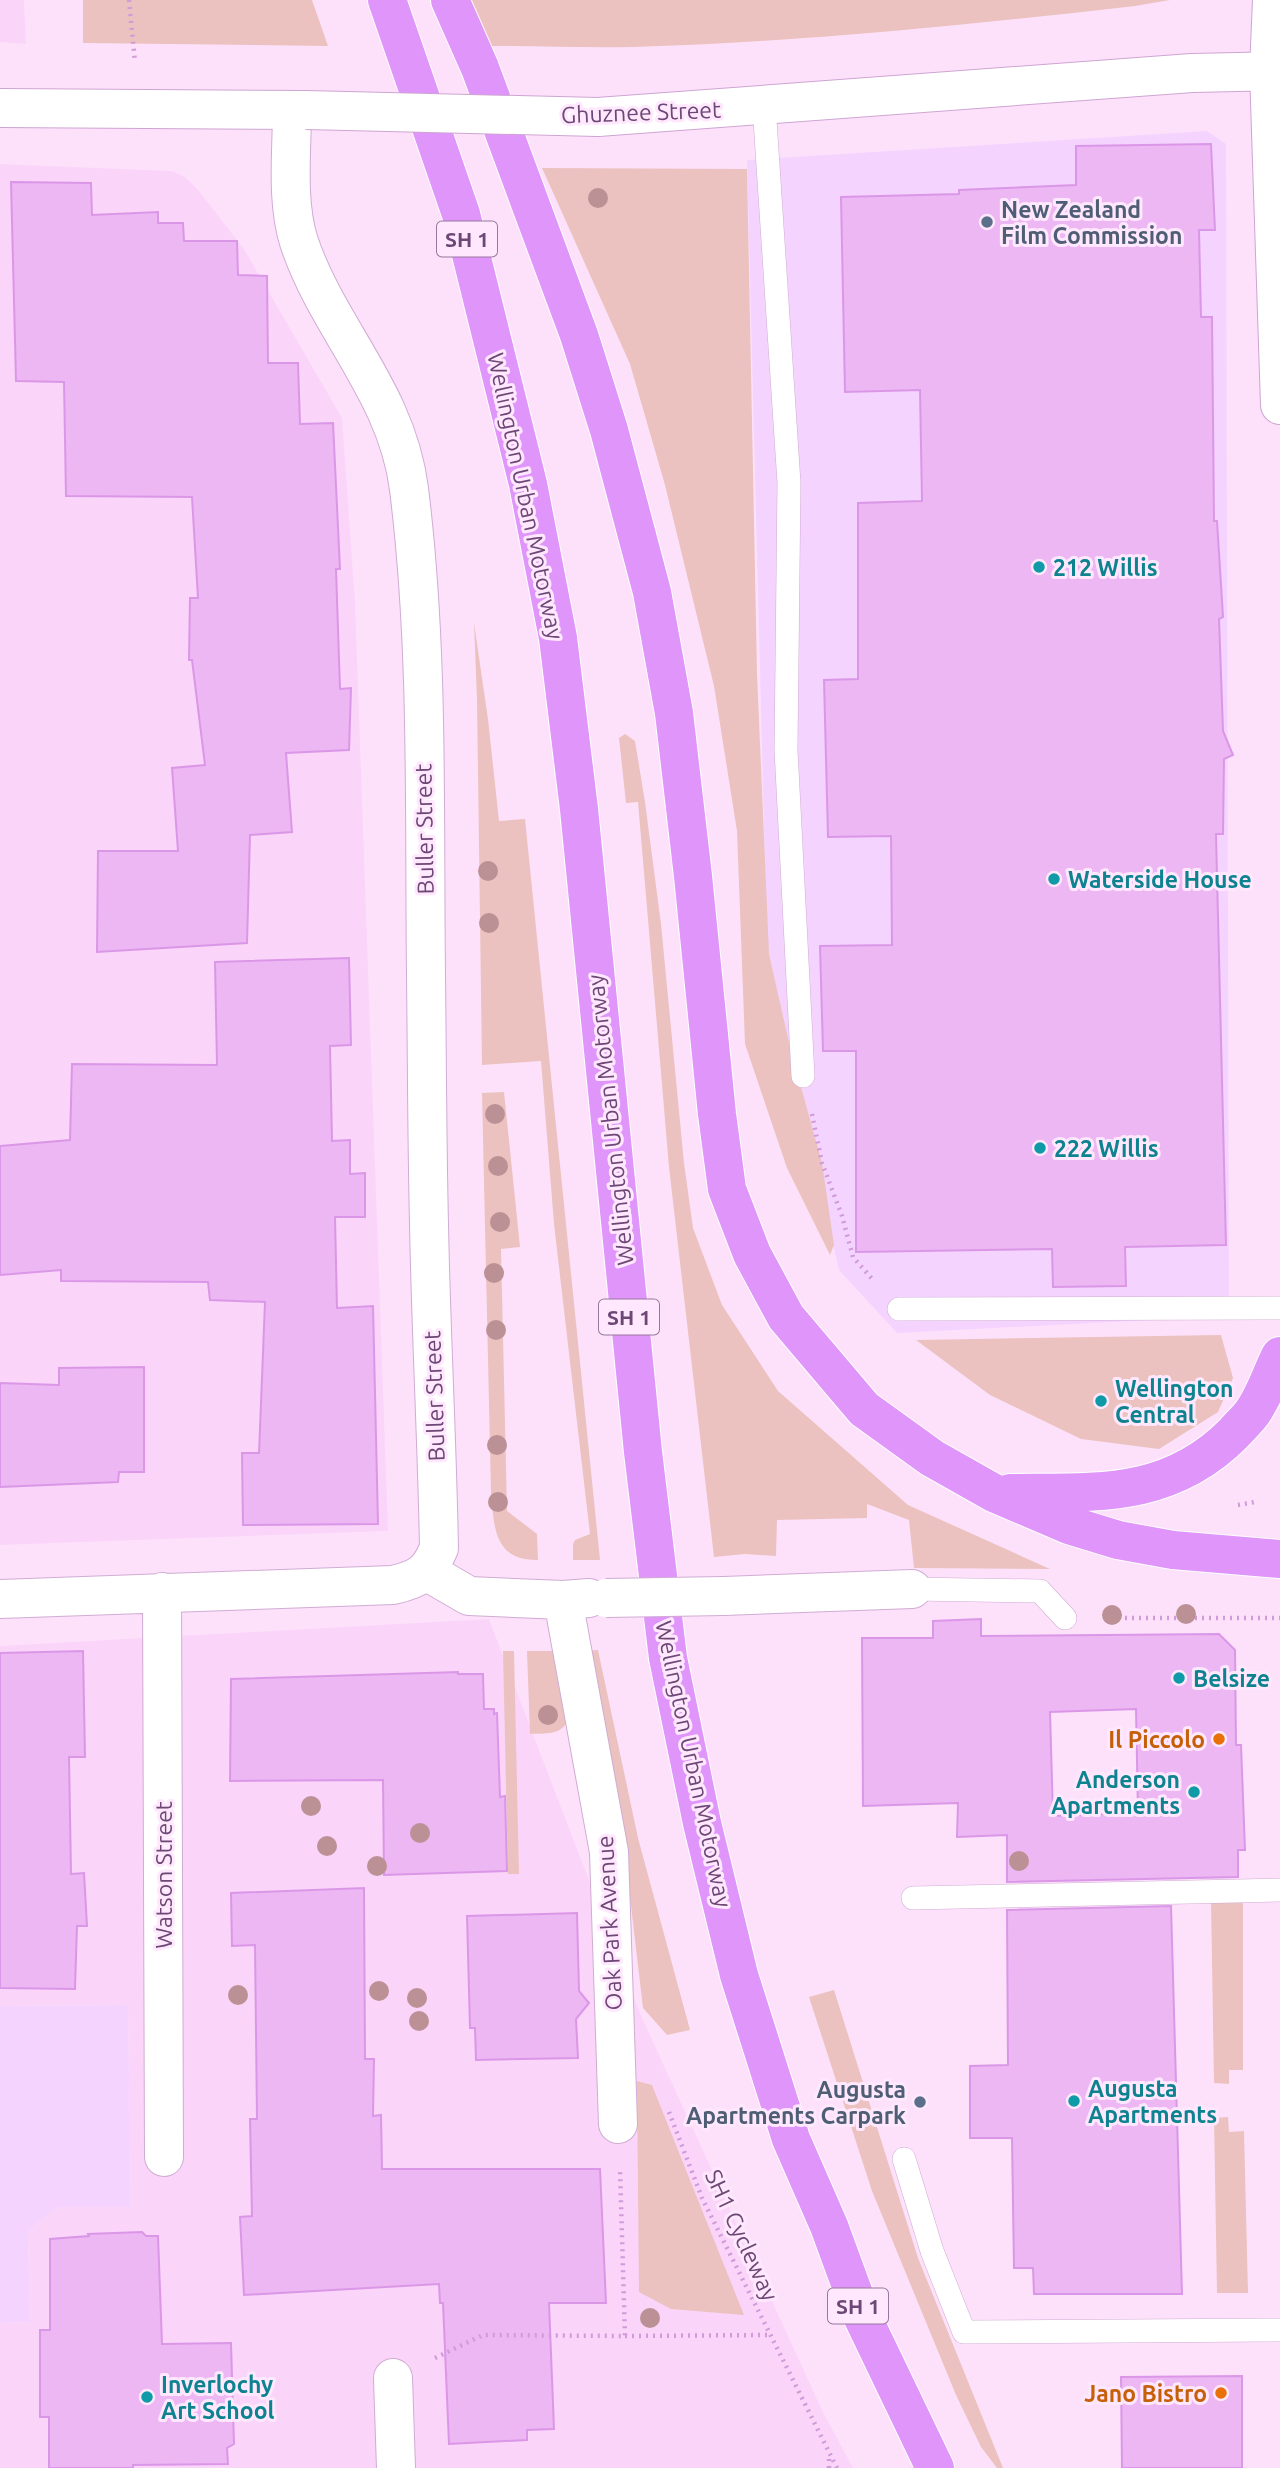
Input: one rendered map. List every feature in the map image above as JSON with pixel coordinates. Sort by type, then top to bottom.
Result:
[{"type":"highway","name":"Wellington Urban Motorway","points":[[387,0],[461,214],[528,484],[558,638],[579,809],[643,1452],[666,1645],[702,1823],[739,1975],[791,2139],[829,2226],[862,2316],[935,2468]]},
{"type":"highway","points":[[450,0],[480,68],[579,335],[609,430],[652,592],[674,713],[727,1189],[752,1254],[786,1317],[864,1409],[932,1458],[994,1493],[1069,1525],[1118,1540],[1173,1550],[1280,1559]]},
{"type":"highway","points":[[994,1493],[1078,1493],[1122,1489],[1163,1481],[1201,1462],[1253,1413],[1280,1356]]},
{"type":"street","points":[[1272,0],[1280,405]]},
{"type":"street","name":"Ghuznee Street","points":[[0,108],[139,107],[598,117],[1192,73],[1275,71]]},
{"type":"street","name":"Buller Street","points":[[299,110],[292,192],[298,240],[322,291],[390,414],[406,463],[413,519],[422,680],[429,1224],[439,1548],[426,1571]]},
{"type":"street","points":[[0,1599],[394,1584],[412,1580],[426,1571],[469,1596],[563,1600],[912,1589]]},
{"type":"street","name":"Watson Street","points":[[162,1592],[164,2157]]},
{"type":"street","name":"Oak Park Avenue","points":[[563,1600],[608,1852],[618,2124]]},
{"type":"street","points":[[393,2378],[396,2468]]},
{"type":"lane","points":[[764,105],[789,484],[786,750],[803,1076]]},
{"type":"lane","points":[[899,1309],[1280,1308]]},
{"type":"lane","points":[[912,1589],[1040,1591],[1065,1618]]},
{"type":"lane","points":[[912,1898],[1280,1890]]},
{"type":"lane","points":[[904,2159],[935,2259],[964,2332],[1280,2330]]},
{"type":"path","points":[[129,0],[139,107]]},
{"type":"path","points":[[803,1076],[822,1163],[842,1216],[853,1257],[899,1309]]},
{"type":"path","points":[[1065,1618],[1280,1618]]},
{"type":"path","name":"SH1 Cycleway","points":[[668,2110],[702,2198],[837,2468]]},
{"type":"path","points":[[618,2124],[625,2336]]},
{"type":"path","points":[[393,2378],[483,2335],[770,2335]]},
{"type":"path","points":[[829,2455],[829,2468]]},
{"type":"shaded area","points":[[0,0],[24,0],[26,44],[0,42]]},
{"type":"shaded area","points":[[83,0],[312,0],[328,46],[83,43]]},
{"type":"shaded area","points":[[470,0],[1170,0],[884,32],[696,45],[597,47],[489,46]]},
{"type":"shaded area","points":[[1207,131],[1226,144],[1229,1316],[897,1333],[839,1270],[767,946],[747,160]]},
{"type":"shaded area","points":[[0,164],[172,171],[185,177],[244,249],[342,418],[355,602],[388,1531],[0,1545]]},
{"type":"shaded area","points":[[542,168],[747,169],[757,673],[769,954],[790,1047],[822,1163],[834,1245],[830,1255],[787,1168],[745,1044],[737,831],[714,686],[665,485],[630,364]]},
{"type":"shaded area","points":[[474,623],[499,821],[525,819],[600,1560],[573,1560],[575,1540],[590,1534],[554,1224],[541,1061],[482,1065]]},
{"type":"shaded area","points":[[625,734],[635,741],[645,802],[661,924],[684,1163],[693,1228],[722,1305],[778,1391],[908,1505],[1050,1569],[914,1568],[909,1520],[867,1504],[867,1518],[777,1520],[776,1556],[745,1554],[714,1557],[669,1167],[638,802],[626,803],[619,738]]},
{"type":"shaded area","points":[[504,1092],[520,1247],[501,1249],[507,1511],[537,1534],[538,1560],[513,1555],[499,1540],[493,1518],[491,1493],[482,1093]]},
{"type":"shaded area","points":[[1221,1335],[1233,1378],[1218,1412],[1159,1449],[1081,1439],[990,1395],[916,1340]]},
{"type":"shaded area","points":[[489,1619],[639,2011],[822,2410],[853,2468],[0,2468],[0,2323],[30,2322],[28,2231],[58,2207],[131,2206],[128,2005],[0,2006],[0,1646]]},
{"type":"shaded area","points":[[598,1650],[638,1838],[690,2030],[667,2035],[643,2008],[622,1829],[583,1651]]},
{"type":"shaded area","points":[[503,1651],[514,1651],[519,1874],[508,1874]]},
{"type":"shaded area","points":[[527,1651],[558,1651],[568,1720],[557,1731],[530,1734]]},
{"type":"shaded area","points":[[1211,1901],[1243,1901],[1243,2070],[1229,2070],[1229,2084],[1214,2083]]},
{"type":"shaded area","points":[[834,1990],[918,2258],[1003,2468],[997,2468],[981,2447],[956,2395],[872,2191],[809,1997]]},
{"type":"shaded area","points":[[128,2005],[131,2207],[58,2207],[28,2231],[30,2322],[0,2323],[0,2006]]},
{"type":"shaded area","points":[[637,2081],[652,2085],[744,2315],[671,2309],[639,2292]]},
{"type":"shaded area","points":[[1228,2117],[1229,2132],[1244,2131],[1248,2293],[1217,2293],[1214,2118]]},
{"type":"building","points":[[1211,144],[1215,230],[1199,230],[1201,317],[1212,317],[1214,521],[1217,521],[1223,617],[1219,619],[1223,731],[1233,755],[1224,759],[1223,834],[1216,834],[1226,1245],[1125,1247],[1126,1286],[1053,1287],[1052,1249],[856,1252],[856,1051],[823,1051],[820,946],[892,945],[891,836],[828,837],[824,680],[858,679],[858,503],[922,501],[920,390],[845,392],[841,197],[959,194],[959,190],[1076,185],[1076,146]]},
{"type":"building","points":[[11,182],[91,183],[92,215],[158,212],[158,223],[183,223],[184,241],[237,241],[238,275],[267,276],[268,363],[298,363],[300,424],[333,423],[340,569],[336,569],[340,689],[351,688],[349,750],[286,753],[292,832],[250,835],[247,943],[97,952],[98,851],[178,851],[172,768],[205,765],[192,660],[189,660],[190,598],[198,598],[192,497],[66,496],[64,382],[16,381]]},
{"type":"building","points":[[349,958],[351,1045],[330,1046],[332,1141],[350,1140],[350,1174],[365,1173],[365,1217],[335,1217],[337,1308],[373,1306],[378,1524],[243,1525],[242,1453],[259,1453],[265,1302],[210,1300],[208,1282],[61,1281],[61,1270],[0,1275],[0,1146],[70,1140],[72,1064],[217,1065],[215,962]]},
{"type":"building","points":[[144,1367],[144,1472],[119,1472],[118,1482],[0,1487],[0,1383],[59,1385],[59,1368]]},
{"type":"building","points":[[981,1619],[981,1636],[1219,1634],[1235,1650],[1236,1745],[1241,1745],[1245,1850],[1238,1850],[1238,1877],[1007,1882],[1007,1835],[957,1837],[958,1803],[863,1806],[862,1638],[933,1638],[933,1621]],"holes":[[[1136,1709],[1138,1813],[1053,1816],[1050,1712]]]},
{"type":"building","points":[[83,1651],[85,1757],[69,1757],[71,1874],[84,1873],[87,1926],[77,1926],[75,1989],[0,1988],[0,1653]]},
{"type":"building","points":[[458,1672],[483,1674],[484,1709],[494,1709],[494,1714],[497,1713],[500,1797],[505,1796],[507,1871],[384,1875],[383,1780],[230,1781],[231,1679]]},
{"type":"building","points":[[364,1888],[365,2059],[374,2059],[373,2116],[381,2115],[382,2169],[600,2169],[606,2303],[549,2303],[554,2429],[527,2430],[527,2440],[449,2444],[443,2303],[440,2303],[439,2284],[244,2295],[240,2217],[252,2216],[250,2119],[257,2119],[255,1945],[232,1946],[231,1893]]},
{"type":"building","name":"Augusta Apartments","points":[[1171,1906],[1182,2294],[1034,2294],[1033,2268],[1014,2268],[1012,2138],[970,2138],[970,2066],[1008,2065],[1007,1910]]},
{"type":"building","points":[[577,1913],[579,1991],[589,2003],[576,2019],[578,2058],[476,2060],[475,2028],[470,2028],[467,1916]]},
{"type":"building","name":"Inverlochy Art School","points":[[142,2232],[146,2236],[158,2236],[162,2344],[231,2343],[234,2444],[227,2448],[228,2464],[49,2468],[49,2417],[40,2417],[40,2330],[50,2330],[50,2239],[89,2236],[88,2234]]},
{"type":"building","points":[[1242,2376],[1242,2468],[1122,2468],[1121,2377]]},
{"type":"place","name":"New Zealand Film Commission","points":[[987,222]]},
{"type":"place","name":"212 Willis","points":[[1039,567]]},
{"type":"place","name":"Waterside House","points":[[1054,879]]},
{"type":"place","name":"222 Willis","points":[[1040,1148]]},
{"type":"place","name":"Wellington Central","points":[[1101,1401]]},
{"type":"place","name":"Belsize","points":[[1179,1678]]},
{"type":"place","name":"Il Piccolo","points":[[1219,1739]]},
{"type":"place","name":"Anderson Apartments","points":[[1194,1792]]},
{"type":"place","name":"Augusta Apartments","points":[[1074,2101]]},
{"type":"place","name":"Augusta Apartments Carpark","points":[[920,2102]]},
{"type":"place","name":"Jano Bistro","points":[[1221,2393]]},
{"type":"place","name":"Inverlochy Art School","points":[[147,2397]]}]
